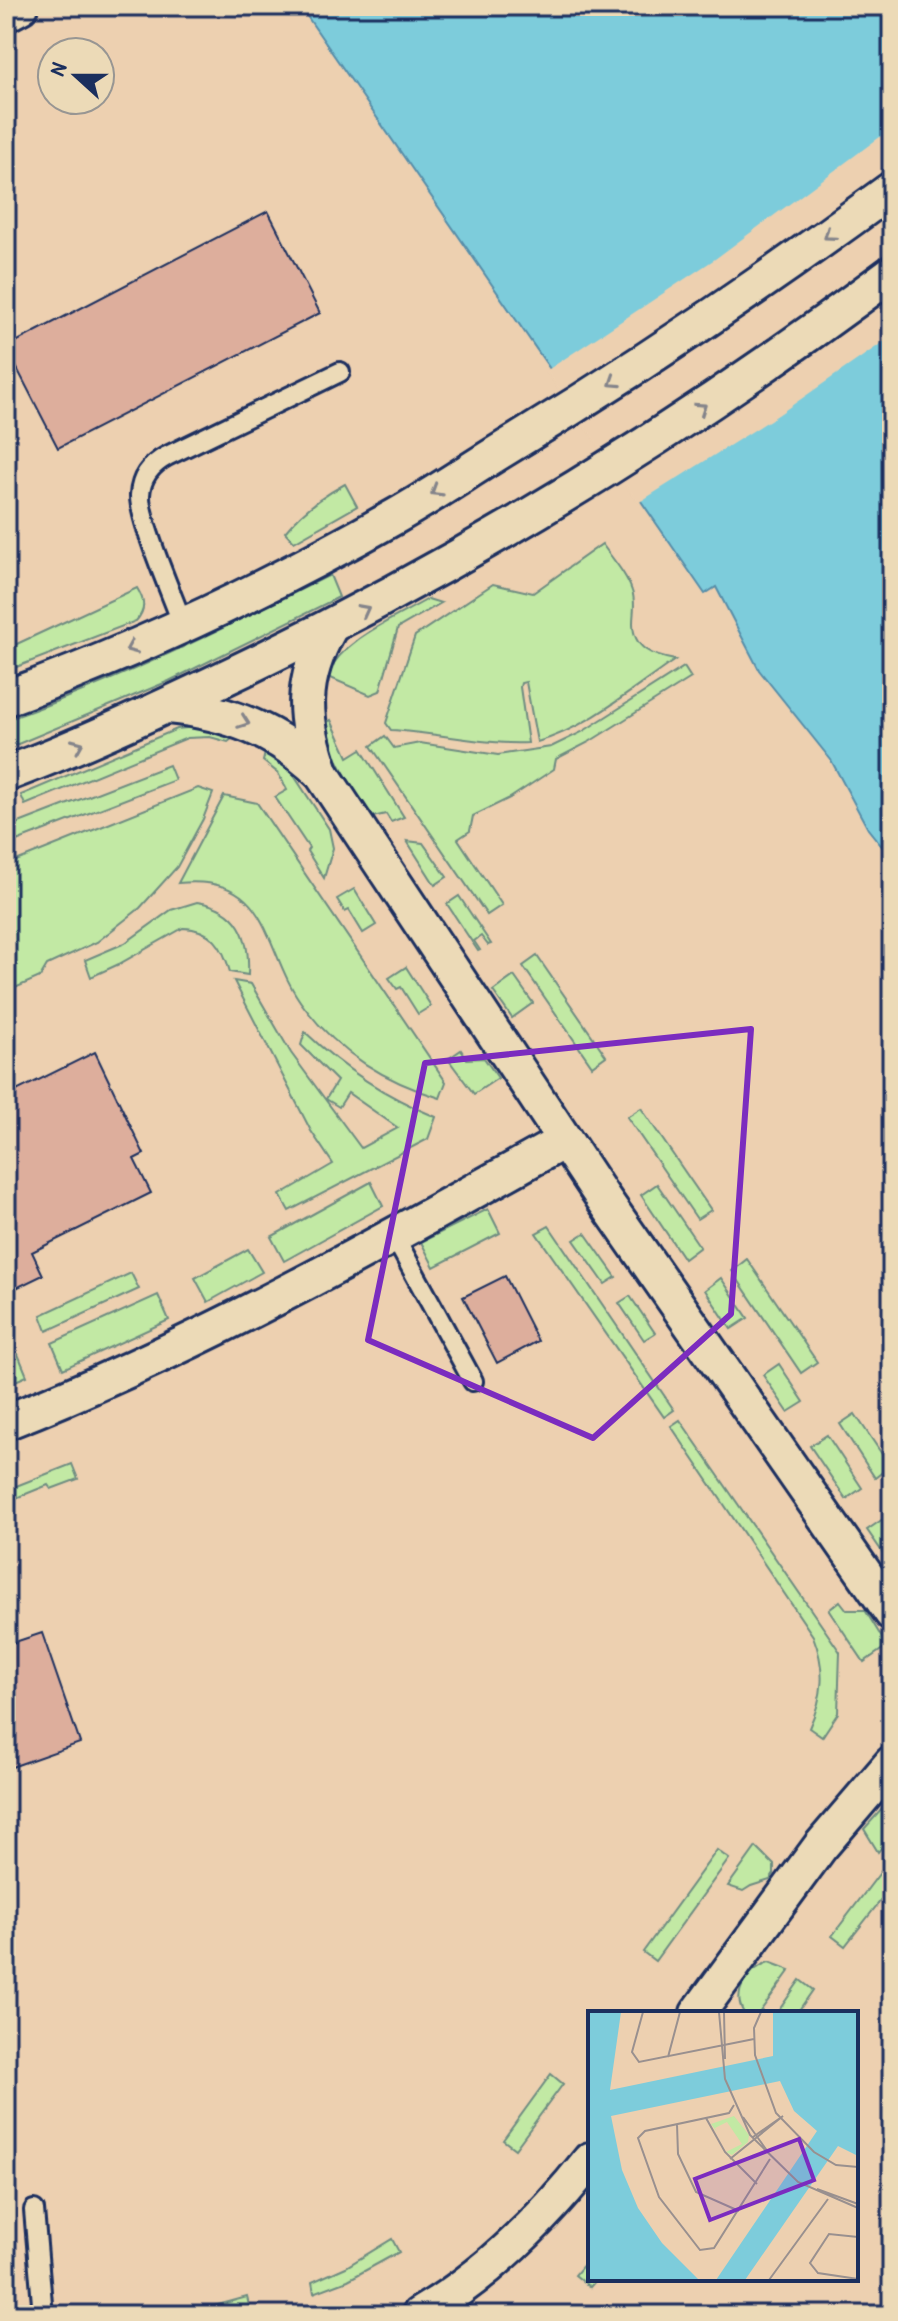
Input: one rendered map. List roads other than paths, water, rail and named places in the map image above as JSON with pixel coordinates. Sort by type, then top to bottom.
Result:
[{"type":"street","points":[[6,14],[21,6]]},
{"type":"street","points":[[6,698],[183,625],[259,589],[397,515],[584,401],[729,307],[892,189]]},
{"type":"street","points":[[6,774],[168,706],[329,629],[541,511],[751,374],[892,273]]},
{"type":"street","points":[[329,629],[310,669],[305,691],[311,742],[322,774],[564,1141],[892,1613]]},
{"type":"street","points":[[168,706],[212,712],[254,725],[291,747],[322,774]]},
{"type":"street","points":[[6,1422],[160,1355],[564,1141]]},
{"type":"street","points":[[699,2011],[820,1847],[892,1763]]},
{"type":"street","points":[[419,2315],[501,2255],[537,2223],[588,2162]]},
{"type":"lane","points":[[183,625],[141,505],[142,482],[148,471],[167,456],[340,372]]},
{"type":"lane","points":[[393,1234],[473,1381]]},
{"type":"lane","points":[[34,2210],[43,2315]]},
{"type":"water","points":[[300,6],[892,6],[892,859],[868,829],[831,760],[759,670],[716,587],[705,594]]}]
